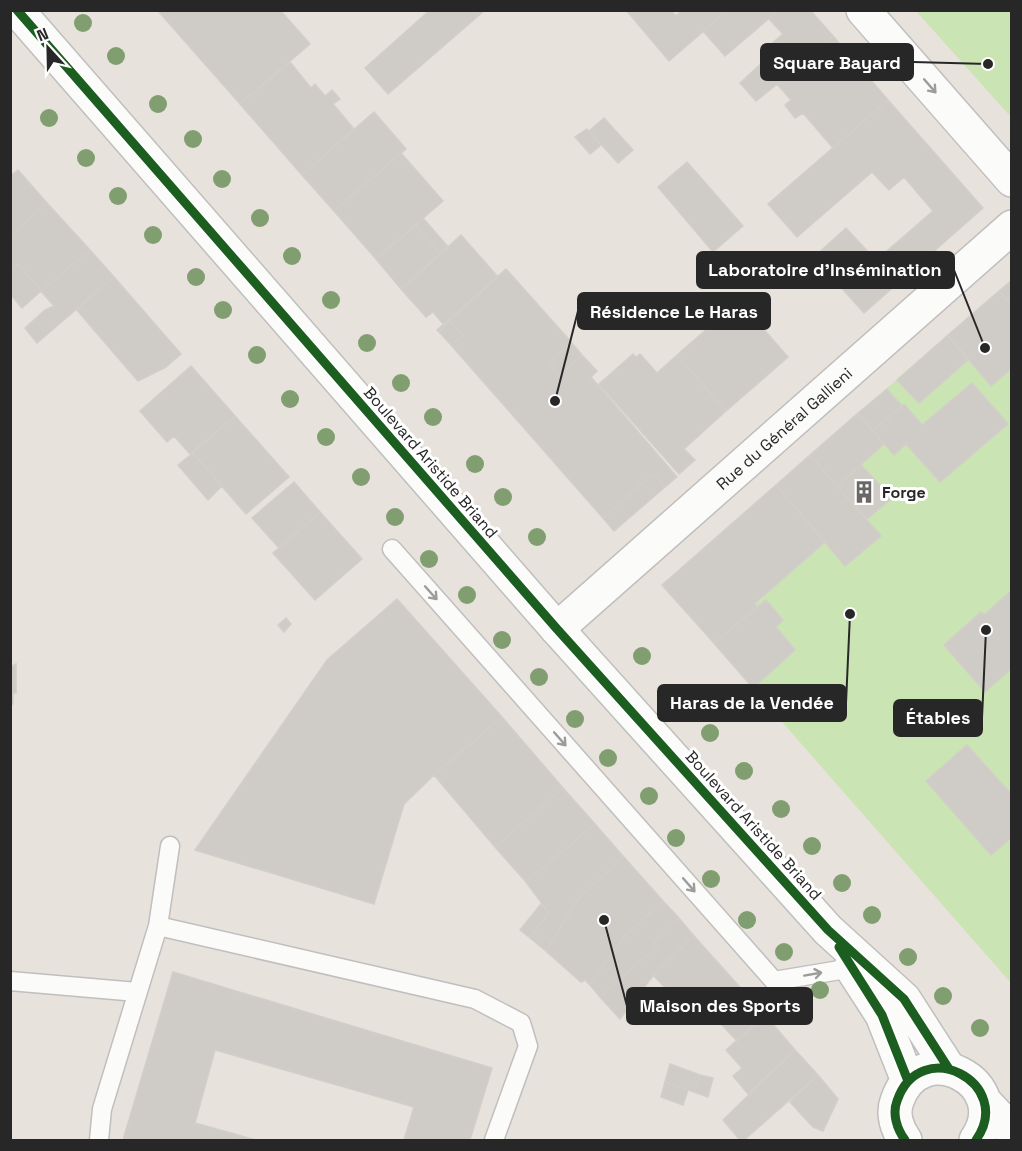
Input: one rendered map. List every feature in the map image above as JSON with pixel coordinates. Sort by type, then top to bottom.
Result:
[{"type":"main road","name":"Boulevard Aristide Briand","points":[[17,10],[557,629],[828,930],[904,999],[949,1069],[968,1078],[978,1088],[984,1101],[1011,1131]]},
{"type":"main road","points":[[863,10],[1011,180]]},
{"type":"main road","name":"Rue du Général Gallieni","points":[[557,629],[1011,226]]},
{"type":"main road","name":"Boulevard Aristide Briand","points":[[828,930],[882,1015],[901,1094],[896,1121],[900,1134],[905,1140]]},
{"type":"main road","points":[[878,1140],[901,1094],[920,1072],[934,1068],[949,1069]]},
{"type":"main road","points":[[976,1140],[983,1127],[984,1101]]},
{"type":"lane","points":[[392,549],[774,981],[852,968]]},
{"type":"lane","points":[[99,1140],[102,1109],[158,926],[170,846]]},
{"type":"lane","points":[[158,926],[475,999],[521,1023],[528,1046],[494,1140]]},
{"type":"lane","points":[[10,981],[137,992]]},
{"type":"green space","points":[[916,11],[1011,11],[1011,117]]},
{"type":"green space","points":[[1011,280],[1011,983],[662,585]]},
{"type":"building","points":[[161,10],[280,10],[310,44],[240,104],[159,12]]},
{"type":"building","points":[[430,10],[484,11],[388,94],[365,68]]},
{"type":"building","points":[[626,10],[671,10],[676,16],[682,10],[728,10],[669,61]]},
{"type":"building","points":[[728,10],[779,10],[725,56],[703,31]]},
{"type":"building","points":[[779,10],[810,10],[833,36],[781,81],[764,61],[768,57],[763,51],[783,34],[769,19]]},
{"type":"building","points":[[833,36],[888,100],[833,148],[803,113],[795,118],[785,105],[791,100],[777,84]]},
{"type":"building","points":[[764,61],[781,81],[756,101],[740,83]]},
{"type":"building","points":[[290,62],[311,88],[315,84],[325,96],[332,90],[340,99],[333,104],[354,129],[302,175],[240,104]]},
{"type":"building","points":[[888,100],[983,208],[864,313],[814,257],[846,228],[871,255],[860,267],[864,271],[933,211],[904,177],[889,190],[872,172],[797,237],[768,204]]},
{"type":"building","points":[[374,112],[406,149],[334,211],[302,175]]},
{"type":"building","points":[[604,118],[633,150],[618,163],[589,131]]},
{"type":"building","points":[[587,129],[601,145],[590,154],[575,137]]},
{"type":"building","points":[[401,153],[443,201],[376,259],[334,211]]},
{"type":"building","points":[[687,162],[743,226],[713,252],[658,187]]},
{"type":"building","points":[[18,170],[47,203],[10,236],[10,176]]},
{"type":"building","points":[[47,203],[90,250],[41,291],[19,264],[10,271],[10,236]]},
{"type":"building","points":[[423,218],[449,248],[441,254],[416,225]]},
{"type":"building","points":[[416,225],[441,254],[401,289],[376,259]]},
{"type":"building","points":[[461,235],[498,277],[444,325],[433,312],[426,317],[401,289]]},
{"type":"building","points":[[90,250],[114,277],[37,343],[25,328],[45,310],[54,306],[41,291]]},
{"type":"building","points":[[19,264],[41,291],[22,308],[10,294],[10,271]]},
{"type":"building","points":[[506,269],[572,343],[549,363],[560,375],[582,355],[597,371],[591,377],[677,477],[665,487],[653,474],[603,518],[451,345],[463,335],[450,321],[439,332],[437,330]]},
{"type":"building","points":[[114,277],[181,354],[166,367],[138,381],[76,309]]},
{"type":"building","points":[[1012,280],[1012,306],[999,291]]},
{"type":"building","points":[[999,291],[1012,306],[1012,368],[991,386],[948,335]]},
{"type":"building","points":[[739,301],[788,357],[726,411],[677,355]]},
{"type":"building","points":[[450,321],[463,335],[451,345],[439,332]]},
{"type":"building","points":[[948,335],[968,360],[919,403],[897,380]]},
{"type":"building","points":[[572,343],[582,355],[560,375],[549,363]]},
{"type":"building","points":[[633,354],[636,357],[640,354],[657,373],[677,355],[726,411],[684,449],[695,460],[679,474],[599,384]]},
{"type":"building","points":[[191,366],[235,416],[190,454],[174,436],[167,442],[140,411]]},
{"type":"building","points":[[972,383],[1008,424],[940,482],[906,444],[894,455],[873,431],[904,404],[922,425]]},
{"type":"building","points":[[887,389],[902,406],[873,431],[858,413]]},
{"type":"building","points":[[858,413],[884,444],[837,486],[810,455]]},
{"type":"building","points":[[235,416],[289,477],[246,514],[193,453]]},
{"type":"building","points":[[193,453],[222,486],[208,500],[178,465]]},
{"type":"building","points":[[810,455],[881,536],[845,566],[776,485]]},
{"type":"building","name":"Forge","points":[[861,465],[892,498],[867,519],[837,486]]},
{"type":"building","points":[[653,474],[665,487],[614,531],[603,518]]},
{"type":"building","points":[[294,482],[320,512],[279,548],[252,518]]},
{"type":"building","points":[[776,485],[825,542],[754,604],[758,607],[714,643],[662,585]]},
{"type":"building","points":[[320,512],[362,559],[315,600],[273,553]]},
{"type":"building","points":[[1012,590],[1012,668],[985,692],[944,645],[981,612],[984,615]]},
{"type":"building","points":[[397,599],[502,717],[404,804],[374,904],[195,850],[327,660]]},
{"type":"building","points":[[766,600],[783,620],[776,627],[795,650],[753,688],[714,643]]},
{"type":"building","points":[[286,618],[291,624],[284,632],[278,625]]},
{"type":"building","points":[[16,664],[16,693],[13,693],[13,704],[10,704],[10,667]]},
{"type":"building","points":[[502,717],[563,788],[495,847],[434,775]]},
{"type":"building","points":[[967,745],[1012,795],[1012,837],[991,855],[926,781]]},
{"type":"building","points":[[563,788],[595,824],[526,882],[495,847]]},
{"type":"building","points":[[595,824],[623,856],[577,901],[546,951],[530,938],[549,913],[526,882]]},
{"type":"building","points":[[623,856],[663,901],[622,939],[590,985],[585,980],[581,982],[546,951],[577,901]]},
{"type":"building","points":[[663,901],[679,918],[654,942],[657,946],[600,997],[590,985],[622,939]]},
{"type":"building","points":[[541,904],[549,913],[530,938],[520,930]]},
{"type":"building","points":[[679,918],[694,936],[659,968],[620,1019],[600,997],[657,946],[654,942]]},
{"type":"building","points":[[694,936],[746,994],[719,1019],[699,998],[686,1010],[654,976],[659,968]]},
{"type":"building","points":[[173,972],[492,1068],[470,1140],[404,1140],[414,1107],[215,1050],[195,1123],[256,1140],[123,1140]]},
{"type":"building","points":[[751,999],[765,1015],[737,1041],[722,1025]]},
{"type":"building","points":[[765,1015],[795,1050],[748,1094],[733,1076],[742,1068],[726,1050]]},
{"type":"building","points":[[795,1050],[818,1075],[744,1140],[740,1140],[723,1120]]},
{"type":"building","points":[[670,1064],[700,1075],[694,1092],[665,1082]]},
{"type":"building","points":[[700,1075],[713,1078],[708,1097],[694,1092]]},
{"type":"building","points":[[818,1075],[838,1099],[823,1131],[813,1127],[790,1102]]},
{"type":"building","points":[[665,1082],[688,1090],[683,1105],[661,1097]]},
{"type":"cycle path","points":[[17,10],[557,629],[828,930],[904,999],[949,1069]]},
{"type":"cycle path","points":[[839,947],[882,1015],[908,1081]]},
{"type":"cycle path","points":[[905,1140],[896,1121],[897,1101],[909,1081],[925,1070],[943,1068],[960,1074],[975,1085],[984,1100],[985,1119],[976,1140]]},
{"type":"place","name":"Square Bayard","points":[[988,64]]},
{"type":"place","name":"Laboratoire d'Insémination","points":[[985,348]]},
{"type":"place","name":"Résidence Le Haras","points":[[555,401]]},
{"type":"place","name":"Forge","points":[[864,492]]},
{"type":"place","name":"Haras de la Vendée","points":[[850,614]]},
{"type":"place","name":"Étables","points":[[986,630]]},
{"type":"place","name":"Maison des Sports","points":[[604,920]]}]
